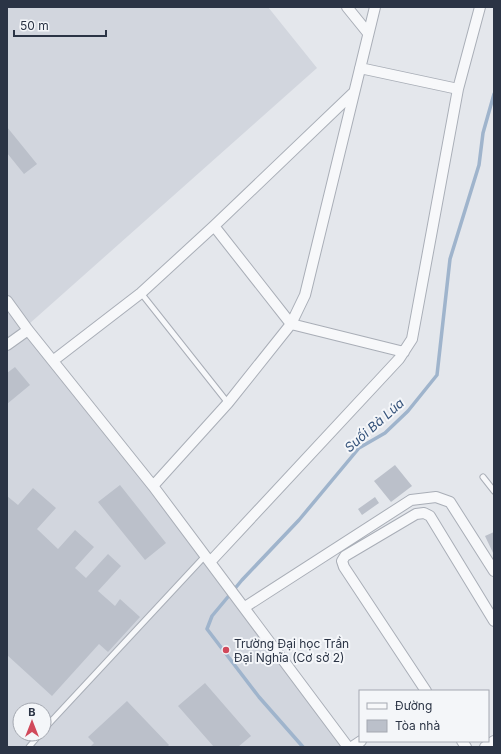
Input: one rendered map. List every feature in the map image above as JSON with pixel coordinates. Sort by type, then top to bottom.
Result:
[{"type":"street","points":[[347,7],[368,33]]},
{"type":"street","points":[[153,486],[228,403],[291,324],[305,295],[375,7]]},
{"type":"street","points":[[210,562],[400,358],[412,339],[417,320],[423,274],[458,89],[480,7]]},
{"type":"street","points":[[360,68],[458,89]]},
{"type":"street","points":[[54,360],[141,293],[214,226],[353,93]]},
{"type":"street","points":[[214,226],[291,324],[404,352]]},
{"type":"street","points":[[7,301],[28,330],[54,360],[153,486],[348,747]]},
{"type":"street","points":[[7,345],[28,330]]},
{"type":"street","points":[[242,604],[411,500],[422,498],[436,497],[450,502],[494,571]]},
{"type":"street","points":[[425,690],[344,567],[342,561],[345,556],[416,514],[424,513],[430,516],[494,620]]},
{"type":"street","points":[[485,747],[494,741]]},
{"type":"lane","points":[[141,293],[228,403]]},
{"type":"lane","points":[[483,477],[494,491]]},
{"type":"lane","points":[[52,721],[210,562]]},
{"type":"shaded area","points":[[7,7],[268,7],[317,68],[29,324],[7,340]]},
{"type":"shaded area","points":[[27,336],[150,490],[343,747],[7,747],[7,351]]},
{"type":"building","points":[[7,127],[37,164],[24,174],[7,153]]},
{"type":"building","points":[[15,367],[30,385],[7,404],[7,373]]},
{"type":"building","points":[[395,465],[412,486],[391,502],[374,481]]},
{"type":"building","points":[[120,485],[166,543],[145,560],[98,502]]},
{"type":"building","points":[[33,488],[56,508],[37,529],[58,549],[75,530],[94,547],[75,568],[86,578],[108,554],[121,566],[98,591],[115,606],[120,599],[140,617],[108,652],[99,644],[52,696],[7,655],[7,496],[18,505]]},
{"type":"building","points":[[375,497],[379,503],[362,515],[358,509]]},
{"type":"building","points":[[494,532],[494,555],[485,536]]},
{"type":"building","points":[[205,683],[251,736],[238,747],[214,747],[178,706]]},
{"type":"building","points":[[127,701],[169,745],[167,747],[90,747],[94,743],[88,737]]},
{"type":"waterway","name":"Suối Bà Lúa","points":[[303,747],[259,697],[207,629],[212,616],[242,580],[299,520],[359,448],[385,433],[408,411],[437,375],[450,259],[479,165],[483,133],[494,94]]},
{"type":"place","name":"Trường Đại học Trần Đại Nghĩa (Cơ sở 2)","points":[[226,650]]}]
